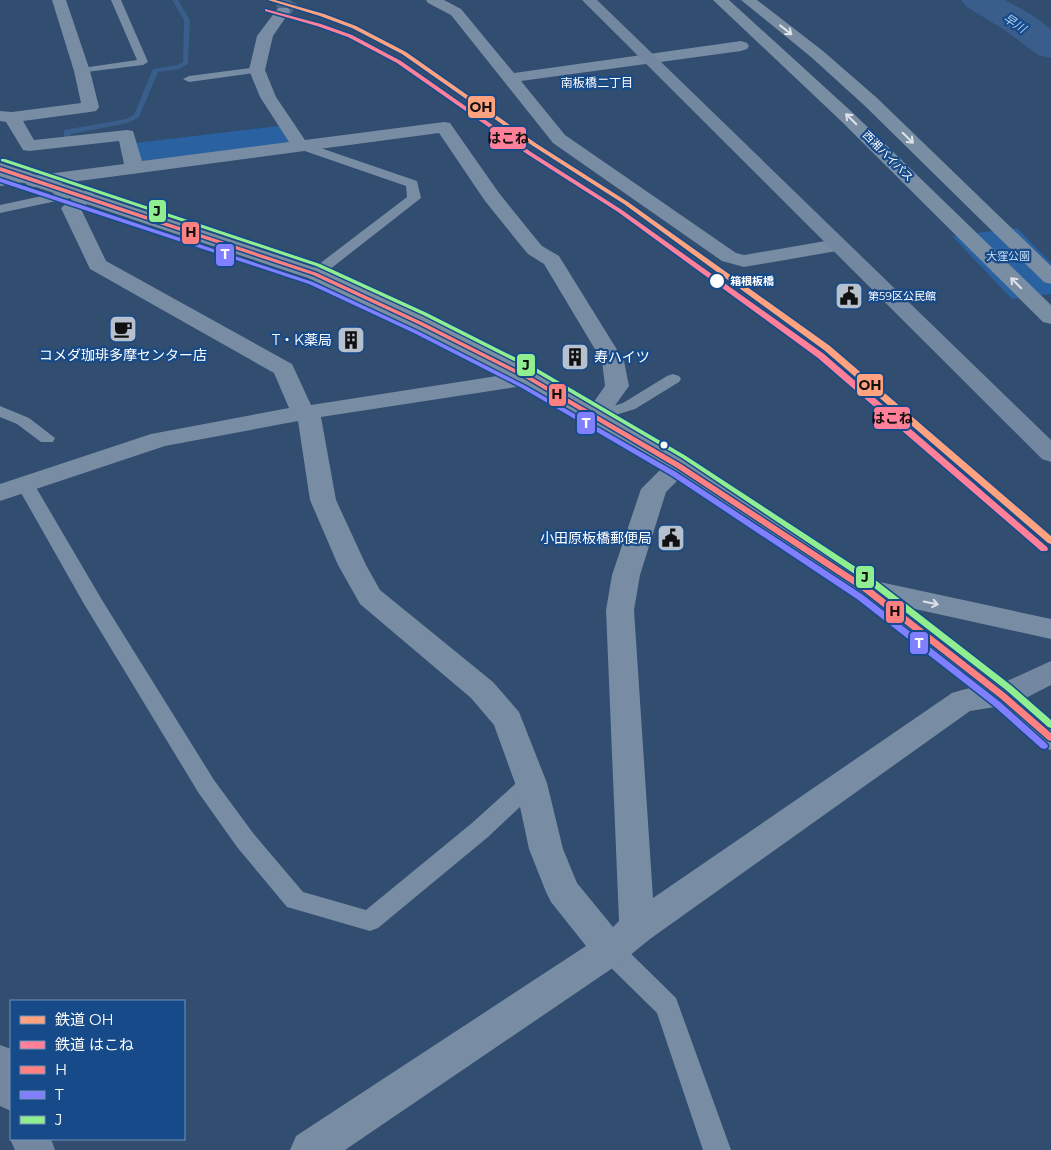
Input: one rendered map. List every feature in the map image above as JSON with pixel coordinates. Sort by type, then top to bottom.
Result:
[{"type":"highway","name":"西湘バイパス","points":[[720,0],[777,49],[845,113],[1051,317]]},
{"type":"highway","name":"西湘バイパス","points":[[748,0],[817,54],[871,102],[1051,278]]},
{"type":"highway","points":[[0,169],[316,274],[420,323],[529,378],[679,466],[866,589],[1003,696],[1051,738]]},
{"type":"street","points":[[6,116],[90,107],[82,71],[59,0]]},
{"type":"street","points":[[433,0],[456,12],[559,139],[729,257],[744,261],[837,245]]},
{"type":"street","points":[[589,0],[1051,454]]},
{"type":"street","points":[[283,12],[265,36],[257,70],[268,97],[300,145]]},
{"type":"street","points":[[510,78],[741,46]]},
{"type":"street","points":[[6,116],[30,146],[127,135],[134,166]]},
{"type":"street","points":[[0,180],[29,179],[300,145],[440,120],[492,197],[524,238],[535,250],[552,260],[613,361],[618,386],[596,416]]},
{"type":"street","points":[[80,195],[71,208],[97,265],[284,369],[305,412],[323,500],[352,565],[370,597],[482,690],[508,720],[531,784],[546,849],[564,892],[624,939]]},
{"type":"street","points":[[0,493],[160,439],[305,412],[529,378]]},
{"type":"street","points":[[624,939],[620,610],[626,575],[654,489],[679,466]]},
{"type":"street","points":[[866,589],[1051,629]]},
{"type":"street","points":[[310,1150],[624,939],[963,701],[1003,696],[1051,672]]},
{"type":"street","points":[[0,1063],[10,1089]]},
{"type":"lane","points":[[82,71],[143,62],[116,0]]},
{"type":"lane","points":[[189,80],[257,70]]},
{"type":"lane","points":[[300,145],[412,184],[414,198],[316,274]]},
{"type":"lane","points":[[0,209],[80,195]]},
{"type":"lane","points":[[596,416],[629,406],[673,378]]},
{"type":"lane","points":[[0,411],[22,420],[47,438]]},
{"type":"lane","points":[[25,484],[94,604],[206,786],[245,840],[296,900],[370,921],[480,830],[531,784]]},
{"type":"lane","points":[[624,939],[668,1006],[717,1150]]},
{"type":"green space","points":[[279,126],[292,143],[141,162],[135,143]]},
{"type":"green space","name":"大窪公園","points":[[1017,228],[1051,263],[1051,294],[1012,299],[952,236]]},
{"type":"waterway","points":[[67,137],[67,132],[128,121],[137,116],[155,70],[179,67],[186,63],[187,20],[175,0]]},
{"type":"waterway","name":"早川","points":[[979,0],[1019,23],[1051,47]]},
{"type":"tunnel","points":[[283,11],[290,0]]},
{"type":"rail line","name":"OH","points":[[270,0],[322,15],[354,27],[404,53],[535,145],[626,203],[827,348],[1051,541]]},
{"type":"rail line","name":"はこね","points":[[267,10],[350,36],[399,62],[529,153],[620,211],[821,356],[1044,549]]},
{"type":"transit line","name":"J","points":[[3,160],[318,265],[425,314],[534,369],[684,457],[871,581],[1009,688],[1051,725]]},
{"type":"transit line","name":"H","points":[[0,169],[315,274],[420,323],[529,378],[679,466],[866,589],[1003,696],[1051,738]]},
{"type":"transit line","name":"T","points":[[0,180],[311,283],[416,332],[524,387],[674,474],[860,597],[997,704],[1044,746]]},
{"type":"place","name":"箱根板橋","points":[[717,281]]},
{"type":"place","name":"第59区公民館","points":[[849,296]]},
{"type":"place","name":"コメダ珈琲多摩センター店","points":[[123,329]]},
{"type":"place","name":"T・K薬局","points":[[351,340]]},
{"type":"place","name":"寿ハイツ","points":[[575,357]]},
{"type":"place","name":"小田原板橋郵便局","points":[[671,538]]},
{"type":"district","name":"南板橋二丁目","points":[[597,82]]}]
